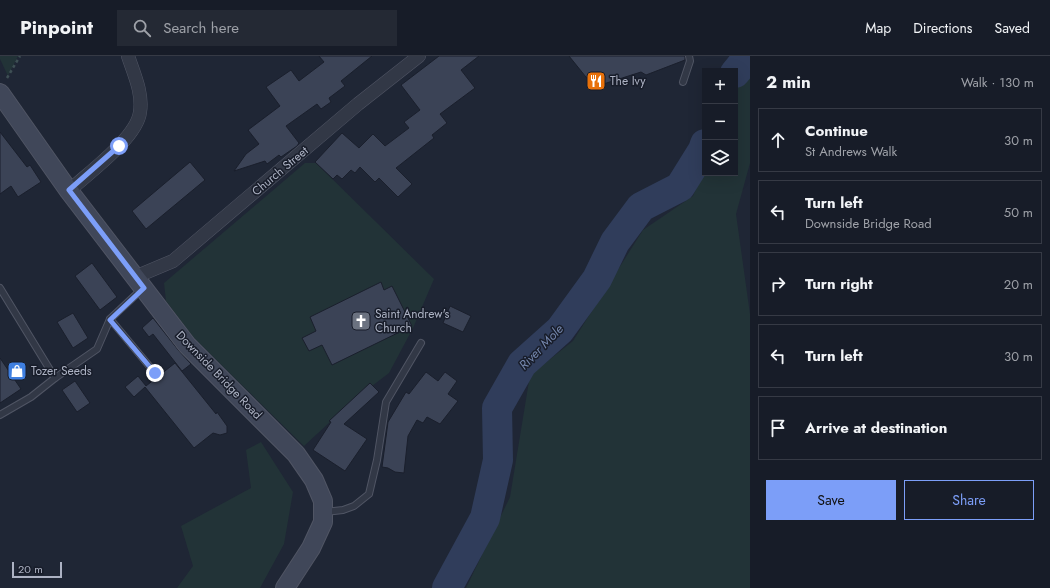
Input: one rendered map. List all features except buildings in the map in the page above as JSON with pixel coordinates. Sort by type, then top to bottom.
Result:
[{"type":"street","points":[[69,190],[119,146],[135,128],[140,112],[140,93],[128,56]]},
{"type":"street","name":"Church Street","points":[[139,282],[173,261],[358,104],[419,56]]},
{"type":"street","name":"Downside Bridge Road","points":[[2,95],[69,190],[187,345],[296,454],[320,490],[324,512],[318,534],[285,588]]},
{"type":"lane","points":[[683,82],[690,61],[689,56]]},
{"type":"lane","points":[[0,415],[31,397],[55,378],[97,349],[110,320],[139,282]]},
{"type":"lane","points":[[0,288],[55,378]]},
{"type":"lane","points":[[110,320],[155,373]]},
{"type":"lane","points":[[324,512],[343,510],[354,506],[369,494],[377,460],[386,402],[420,343]]},
{"type":"path","points":[[2,95],[20,56]]},
{"type":"shaded area","points":[[0,56],[18,56],[8,76],[0,59]]},
{"type":"shaded area","points":[[750,71],[750,163],[736,214],[750,314],[750,588],[466,588],[510,497],[530,375],[573,341],[643,230],[693,196],[702,174],[702,176],[738,176],[738,87],[742,78]]},
{"type":"shaded area","points":[[305,163],[316,163],[434,279],[413,328],[389,373],[372,386],[370,385],[304,446],[193,337],[166,301],[164,283]]},
{"type":"shaded area","points":[[261,442],[293,492],[284,544],[260,588],[177,588],[193,566],[181,526],[251,488],[246,450]]},
{"type":"waterway","name":"River Mole","points":[[738,69],[749,56]]},
{"type":"waterway","name":"River Mole","points":[[447,588],[485,518],[498,460],[497,408],[522,364],[560,330],[597,279],[615,242],[641,207],[680,187],[702,152]]},
{"type":"place","name":"The Ivy","points":[[596,81]]},
{"type":"place","name":"Saint Andrew's Church","points":[[361,321]]},
{"type":"place","name":"Tozer Seeds","points":[[17,371]]},
{"type":"route","points":[[119,146],[69,190],[144,288],[110,320],[155,373]]}]
